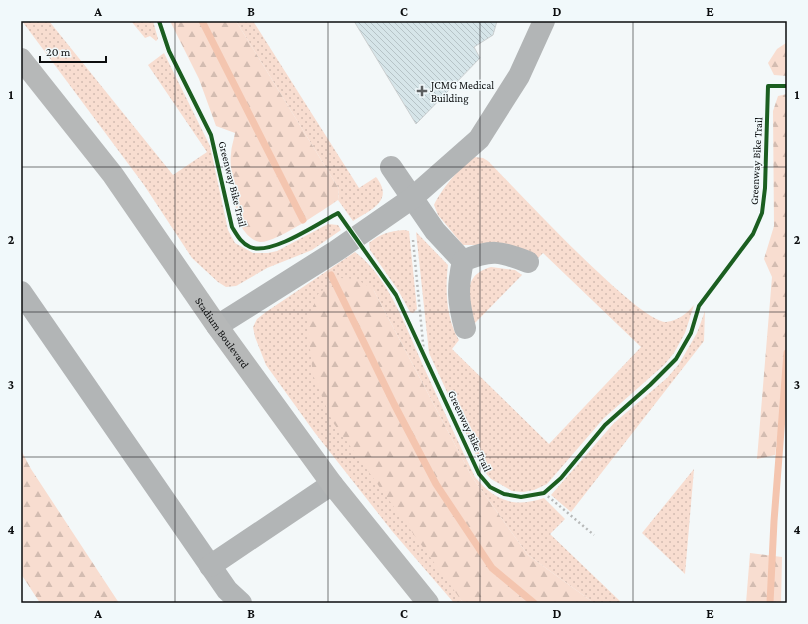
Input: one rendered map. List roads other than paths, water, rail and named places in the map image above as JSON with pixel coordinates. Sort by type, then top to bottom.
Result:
[{"type":"main road","name":"Stadium Boulevard","points":[[21,59],[113,175],[217,326],[332,484],[428,603]]},
{"type":"lane","points":[[217,326],[336,251],[411,199],[480,138],[519,76],[544,21]]},
{"type":"lane","points":[[391,168],[411,199],[435,231],[463,261]]},
{"type":"lane","points":[[463,261],[482,253],[502,253],[528,262]]},
{"type":"lane","points":[[463,261],[458,286],[460,310],[465,328]]},
{"type":"lane","points":[[21,292],[226,590],[241,603]]},
{"type":"lane","points":[[210,566],[332,484]]},
{"type":"waterway","points":[[202,21],[303,220]]},
{"type":"waterway","points":[[331,275],[394,404],[436,484],[492,568],[534,603]]},
{"type":"waterway","points":[[770,603],[774,521],[787,353]]},
{"type":"place","name":"JCMG Medical Building","points":[[422,91]]}]
